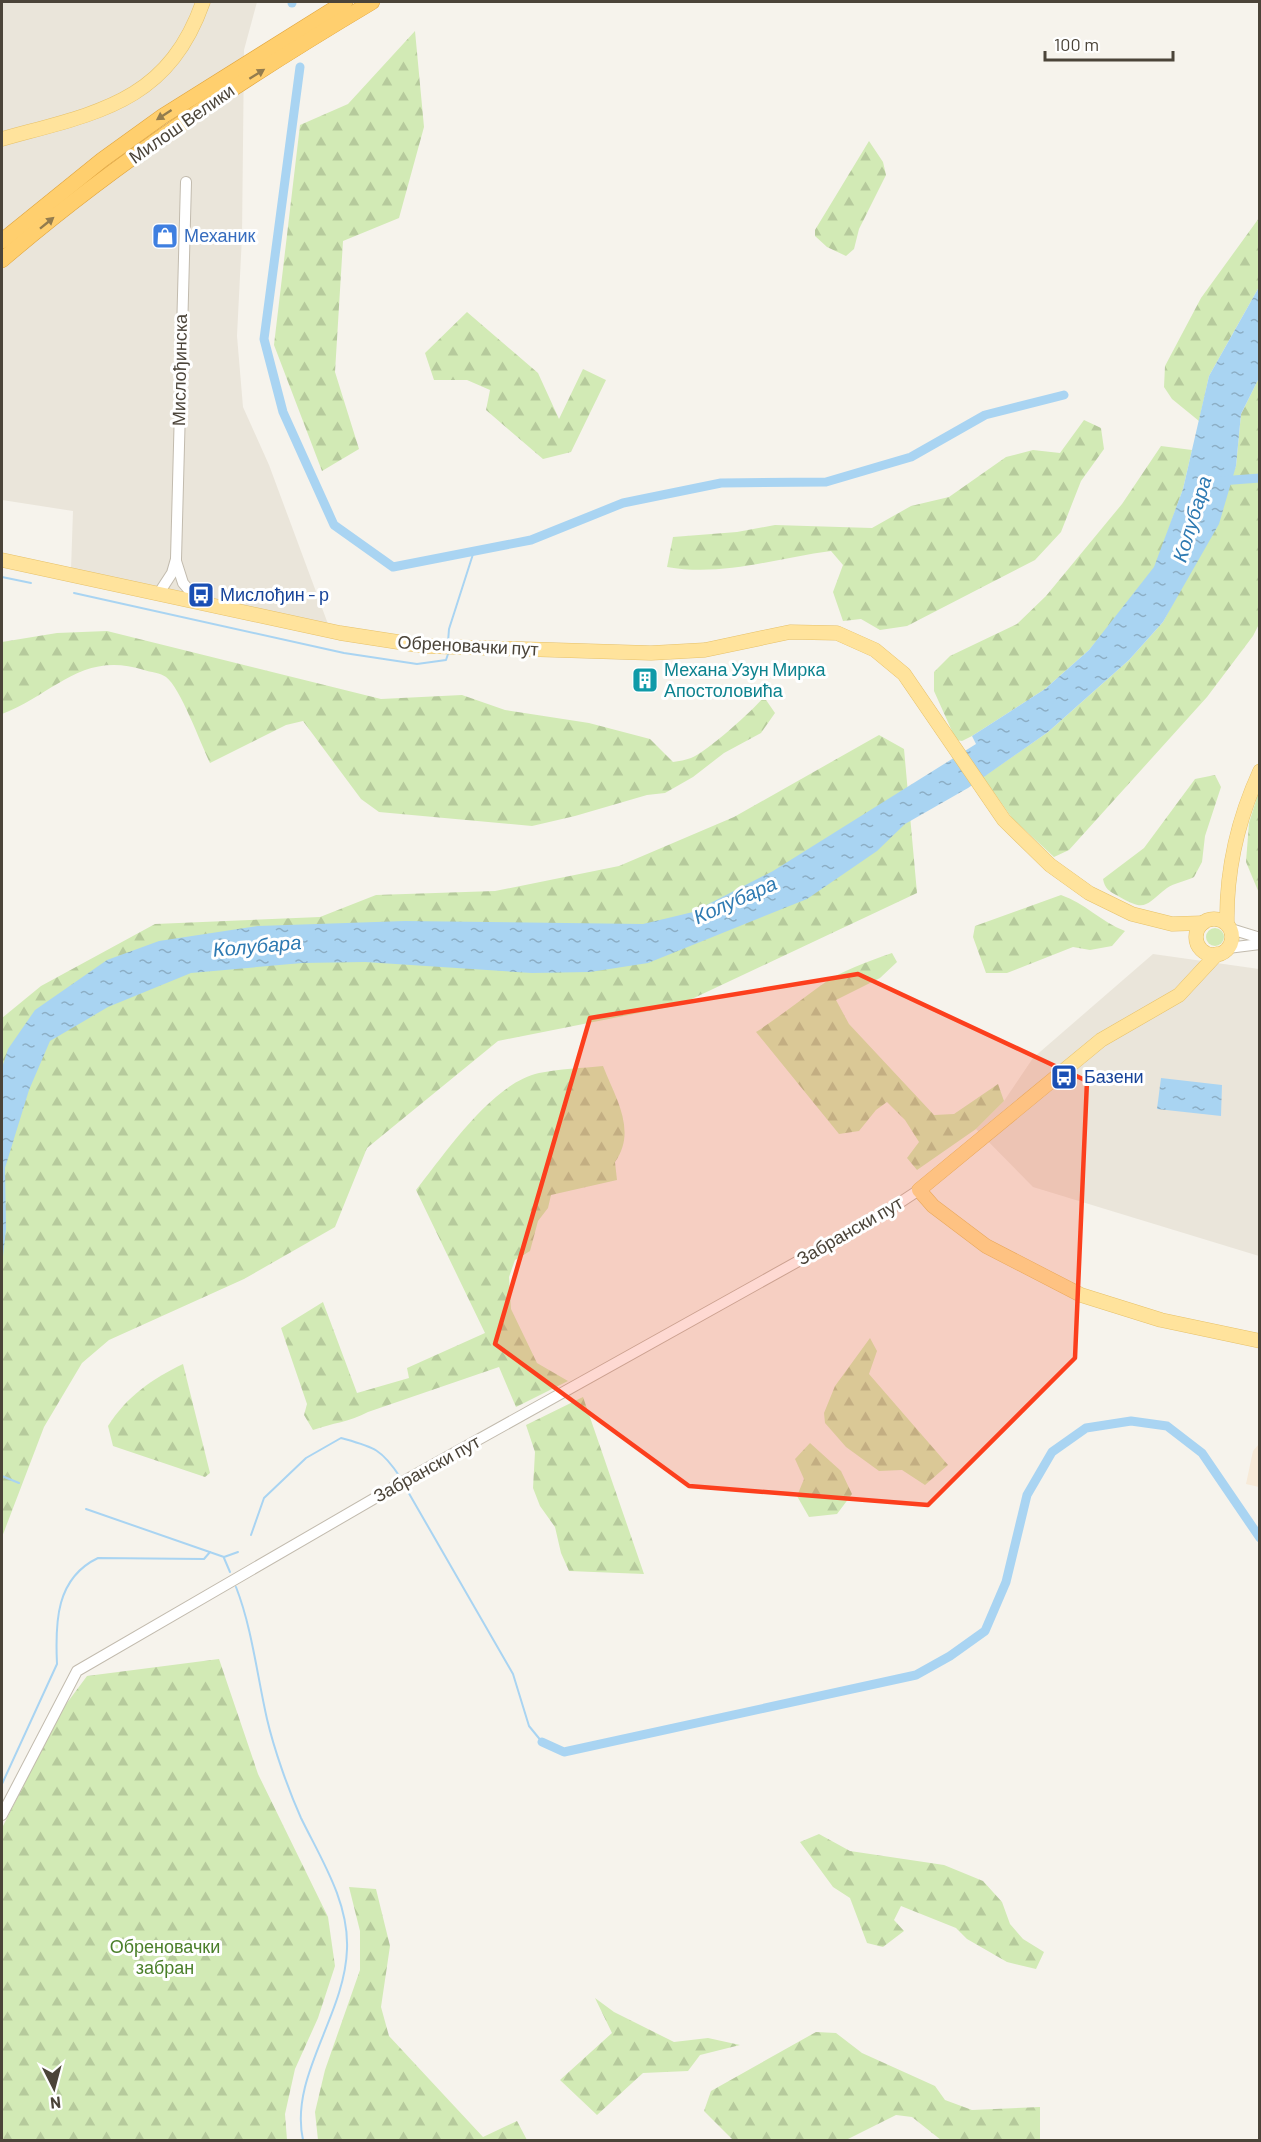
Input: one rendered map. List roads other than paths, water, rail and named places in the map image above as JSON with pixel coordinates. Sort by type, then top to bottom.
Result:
[{"type":"highway","name":"Милош Велики","points":[[2,241],[102,160],[163,116],[345,2]]},
{"type":"highway","name":"Милош Велики","points":[[2,260],[64,209],[204,107],[372,2]]},
{"type":"main road","points":[[2,139],[100,110],[133,95],[149,84],[175,58],[193,28],[203,2]]},
{"type":"main road","name":"Обреновачки пут","points":[[2,560],[340,633],[448,647],[682,652],[713,649],[790,632],[828,631],[847,636],[884,656],[904,674],[995,808],[1026,844],[1060,873],[1099,899],[1146,919]]},
{"type":"main road","points":[[1260,771],[1239,829],[1228,883],[1229,926],[1232,939],[1223,951],[1170,1002],[1119,1028],[1101,1040],[919,1190],[933,1206],[986,1246],[1082,1295],[1161,1320],[1260,1341]]},
{"type":"main road","points":[[1188,987],[1199,945],[1198,929],[1206,921],[1228,883]]},
{"type":"main road","points":[[1146,919],[1176,925],[1220,920],[1229,926]]},
{"type":"main road","points":[[1146,919],[1199,945],[1223,951]]},
{"type":"street","name":"Мислођинска","points":[[159,593],[172,573],[176,559],[186,182]]},
{"type":"street","name":"Мислођинска","points":[[176,559],[183,583],[199,602]]},
{"type":"street","points":[[1229,926],[1260,938]]},
{"type":"street","points":[[1223,951],[1260,944]]},
{"type":"street","name":"Забрански пут","points":[[2,1815],[76,1671],[413,1476],[881,1215],[919,1190]]},
{"type":"water","name":"Колубара","points":[[1259,287],[1259,378],[1241,414],[1236,466],[1219,524],[1163,622],[1129,660],[1048,732],[968,788],[905,824],[877,851],[807,899],[648,963],[590,972],[532,973],[365,962],[302,963],[191,973],[108,1007],[50,1041],[29,1090],[5,1168],[6,1229],[2,1266],[2,1068],[8,1049],[35,1010],[107,960],[159,941],[258,926],[405,921],[643,924],[693,912],[773,871],[976,744],[972,736],[1045,689],[1089,650],[1154,567],[1183,489],[1209,376]]},
{"type":"water","points":[[1161,1078],[1222,1085],[1221,1116],[1157,1109]]},
{"type":"waterway","points":[[300,67],[264,339],[283,412],[334,525],[393,567],[531,540],[623,503],[721,483],[826,482],[911,457],[985,415],[1064,395]]},
{"type":"waterway","name":"Колубара","points":[[1220,481],[1260,478]]},
{"type":"waterway","points":[[448,642],[449,629],[474,551]]},
{"type":"waterway","points":[[2,577],[31,583]]},
{"type":"waterway","points":[[74,593],[344,653],[417,664],[446,660],[449,651]]},
{"type":"waterway","points":[[542,1742],[564,1752],[916,1675],[950,1656],[985,1631],[1006,1582],[1027,1495],[1052,1452],[1086,1428],[1131,1421],[1167,1426],[1202,1453],[1260,1538]]},
{"type":"waterway","points":[[251,1535],[264,1498],[306,1458],[341,1438],[375,1450],[387,1460],[400,1477]]},
{"type":"waterway","points":[[2,1476],[19,1483]]},
{"type":"waterway","points":[[407,1490],[513,1674],[529,1726],[542,1742]]},
{"type":"waterway","points":[[86,1509],[224,1557],[238,1552]]},
{"type":"waterway","points":[[2,1784],[57,1664],[58,1617],[66,1589],[74,1577],[98,1558],[204,1559],[210,1552]]},
{"type":"waterway","points":[[224,1558],[230,1572]]},
{"type":"waterway","points":[[236,1587],[246,1619],[277,1756],[301,1818],[339,1898],[346,1932],[347,1949],[344,1974],[310,2069],[304,2093],[301,2116],[303,2140]]},
{"type":"place","name":"Механик","points":[[165,236]]},
{"type":"place","name":"Мислођин - р","points":[[201,595]]},
{"type":"place","name":"Механа Узун Мирка Апостоловића","points":[[645,680]]},
{"type":"place","name":"Базени","points":[[1064,1077]]},
{"type":"park label","name":"Обреновачки забран","points":[[165,1957]]}]
